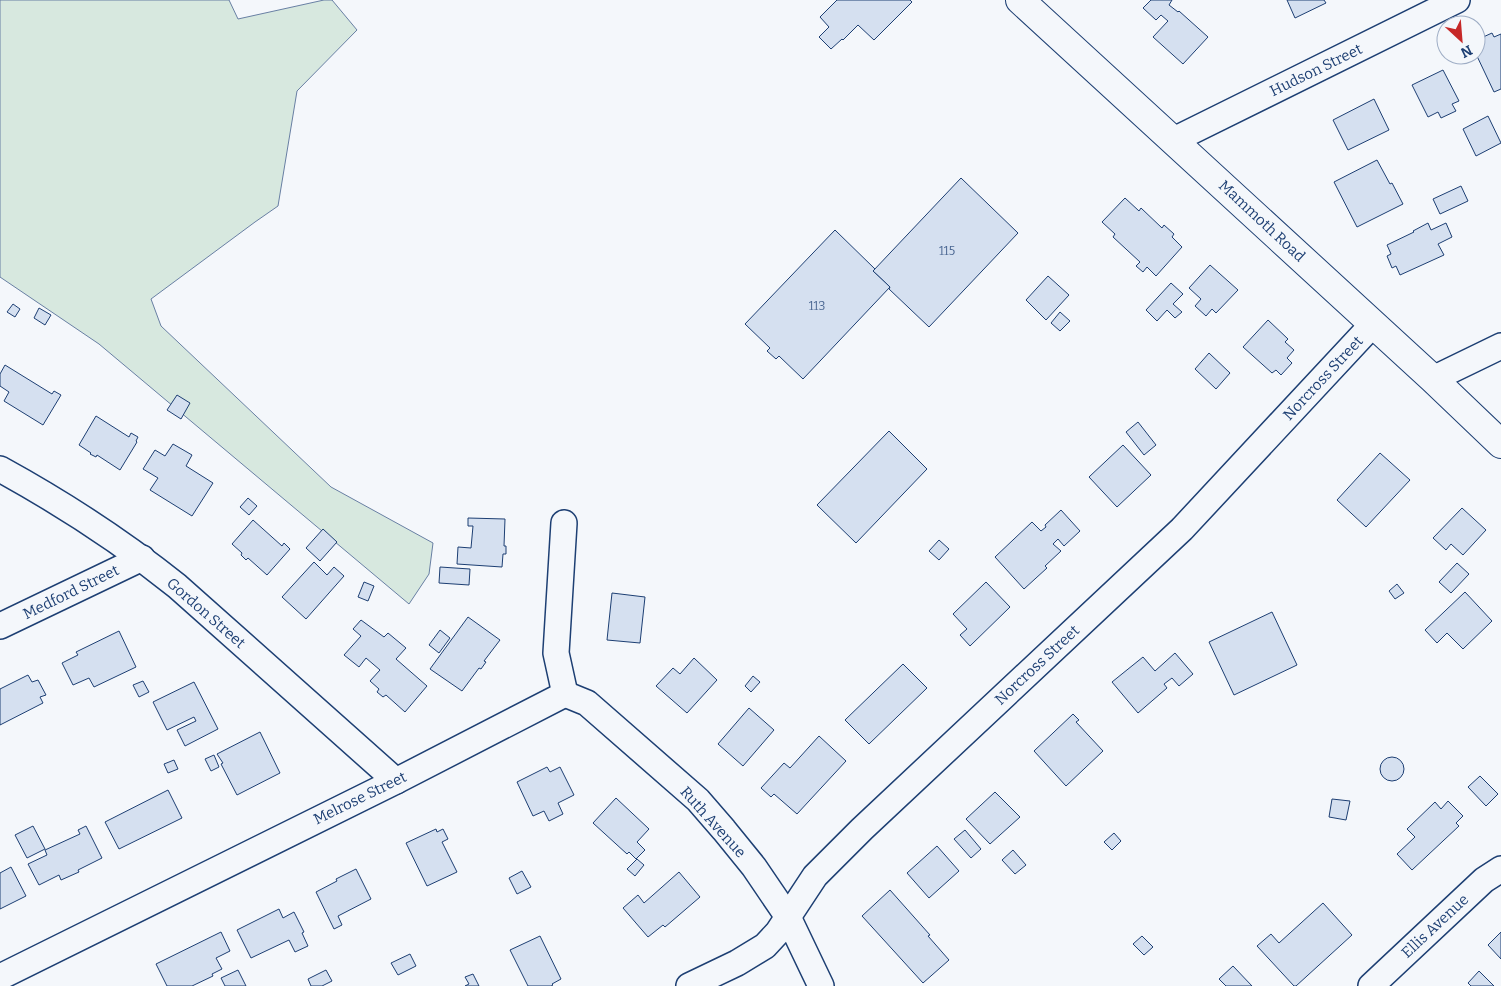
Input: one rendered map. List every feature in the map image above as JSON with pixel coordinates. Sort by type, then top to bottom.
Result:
[{"type":"main road","name":"Mammoth Road","points":[[1020,0],[1433,379],[1501,444]]},
{"type":"street","name":"Hudson Street","points":[[1174,140],[1457,0]]},
{"type":"street","name":"Norcross Street","points":[[689,986],[765,946],[778,932],[815,876],[869,822],[1182,529],[1373,324]]},
{"type":"street","points":[[1433,379],[1501,346]]},
{"type":"street","name":"Gordon Street","points":[[0,469],[94,526],[142,558],[177,586],[396,781]]},
{"type":"street","points":[[564,523],[556,653],[565,694]]},
{"type":"street","name":"Medford Street","points":[[0,626],[142,558]]},
{"type":"street","name":"Ruth Avenue","points":[[565,694],[588,703],[698,800],[754,867],[788,917],[821,986]]},
{"type":"street","name":"Melrose Street","points":[[0,977],[396,781],[565,694]]},
{"type":"street","name":"Ellis Avenue","points":[[1371,986],[1484,880],[1501,869]]},
{"type":"shaded area","points":[[0,0],[229,0],[238,19],[324,0],[332,0],[357,30],[297,91],[278,206],[151,299],[161,326],[331,487],[433,543],[429,574],[409,604],[99,344],[0,277]]},
{"type":"building","points":[[837,0],[910,0],[912,2],[874,40],[858,25],[831,49],[819,37],[829,27],[820,17]]},
{"type":"building","points":[[1151,0],[1172,0],[1169,5],[1179,11],[1208,37],[1183,64],[1153,37],[1168,21],[1161,15],[1156,20],[1143,8]]},
{"type":"building","points":[[1287,0],[1324,0],[1326,3],[1295,18]]},
{"type":"building","points":[[1492,33],[1494,37],[1501,34],[1501,89],[1494,92],[1481,65],[1486,65],[1486,36]]},
{"type":"building","points":[[1443,70],[1459,101],[1452,104],[1456,111],[1441,118],[1438,112],[1428,117],[1412,85]]},
{"type":"building","points":[[1374,99],[1389,130],[1348,150],[1333,120]]},
{"type":"building","points":[[1488,116],[1501,143],[1476,156],[1463,129]]},
{"type":"building","points":[[1377,160],[1403,204],[1357,227],[1334,182]]},
{"type":"building","points":[[961,178],[1018,233],[929,327],[873,271]]},
{"type":"building","points":[[1461,186],[1468,201],[1440,214],[1433,199]]},
{"type":"building","points":[[1125,198],[1139,211],[1141,208],[1162,228],[1164,225],[1174,234],[1172,237],[1182,247],[1156,276],[1147,267],[1143,272],[1136,266],[1140,262],[1113,237],[1115,234],[1102,222]]},
{"type":"building","points":[[1428,223],[1431,230],[1446,223],[1452,237],[1438,244],[1444,255],[1400,275],[1396,266],[1392,268],[1387,256],[1391,254],[1387,245]]},
{"type":"building","points":[[835,230],[875,269],[873,271],[890,287],[803,379],[779,356],[776,359],[767,351],[770,348],[745,324]]},
{"type":"building","points":[[1210,265],[1238,290],[1216,313],[1212,309],[1206,316],[1195,306],[1201,299],[1189,288]]},
{"type":"building","points":[[1048,276],[1069,295],[1046,320],[1026,300]]},
{"type":"building","points":[[1171,283],[1183,294],[1173,304],[1182,312],[1175,318],[1167,310],[1157,321],[1146,310]]},
{"type":"building","points":[[13,304],[20,309],[15,317],[7,312]]},
{"type":"building","points":[[39,308],[51,315],[45,325],[34,318]]},
{"type":"building","points":[[1060,312],[1070,321],[1060,331],[1051,323]]},
{"type":"building","points":[[1268,320],[1288,339],[1285,342],[1294,350],[1287,358],[1292,363],[1281,375],[1276,370],[1272,373],[1243,347]]},
{"type":"building","points":[[1209,353],[1230,373],[1216,389],[1195,369]]},
{"type":"building","points":[[5,365],[52,394],[54,391],[61,395],[43,425],[4,401],[9,392],[0,386],[0,374]]},
{"type":"building","points":[[177,395],[190,403],[181,419],[167,410]]},
{"type":"building","points":[[96,416],[129,437],[131,433],[138,437],[137,442],[120,470],[97,455],[96,457],[90,454],[79,445]]},
{"type":"building","points":[[1138,422],[1156,445],[1144,455],[1126,432]]},
{"type":"building","points":[[889,431],[927,469],[856,543],[817,505]]},
{"type":"building","points":[[173,444],[192,455],[186,466],[213,483],[192,516],[150,490],[158,478],[143,469],[155,450],[165,456]]},
{"type":"building","points":[[1123,445],[1151,475],[1117,507],[1089,477]]},
{"type":"building","points":[[1380,453],[1410,480],[1366,527],[1337,500]]},
{"type":"building","points":[[248,498],[257,506],[249,515],[240,507]]},
{"type":"building","points":[[1462,508],[1486,530],[1463,555],[1451,544],[1446,550],[1433,538]]},
{"type":"building","points":[[1061,510],[1080,531],[1064,546],[1058,539],[1053,544],[1061,551],[1045,566],[1047,568],[1024,589],[995,557],[1032,522],[1041,531]]},
{"type":"building","points":[[468,518],[505,519],[504,546],[506,546],[506,554],[503,554],[502,567],[457,564],[458,547],[471,548],[473,526],[468,526]]},
{"type":"building","points":[[253,520],[282,546],[284,543],[290,549],[267,575],[248,558],[246,560],[241,555],[242,553],[232,544]]},
{"type":"building","points":[[323,529],[337,542],[320,561],[306,548]]},
{"type":"building","points":[[939,540],[949,549],[939,560],[929,551]]},
{"type":"building","points":[[314,562],[327,575],[334,567],[344,576],[306,619],[282,597]]},
{"type":"building","points":[[1457,563],[1469,574],[1451,593],[1439,582]]},
{"type":"building","points":[[440,567],[470,569],[469,585],[439,583]]},
{"type":"building","points":[[364,582],[374,586],[368,601],[358,597]]},
{"type":"building","points":[[986,582],[1010,607],[970,646],[960,635],[967,629],[953,614]]},
{"type":"building","points":[[1397,584],[1404,593],[1395,599],[1389,591]]},
{"type":"building","points":[[1465,592],[1492,621],[1463,649],[1447,633],[1437,643],[1425,630]]},
{"type":"building","points":[[612,593],[645,597],[640,643],[607,640]]},
{"type":"building","points":[[1272,612],[1297,665],[1234,695],[1209,642]]},
{"type":"building","points":[[468,617],[500,640],[484,661],[486,662],[481,669],[479,668],[462,691],[430,669]]},
{"type":"building","points":[[361,620],[384,637],[388,633],[406,648],[396,659],[427,686],[405,712],[386,695],[383,697],[377,692],[379,689],[370,681],[380,670],[366,658],[359,667],[344,655],[361,636],[353,629]]},
{"type":"building","points":[[440,630],[450,638],[439,653],[429,645]]},
{"type":"building","points":[[119,631],[136,667],[94,687],[89,678],[73,685],[62,663],[78,655],[76,652]]},
{"type":"building","points":[[1175,653],[1193,674],[1179,686],[1172,678],[1164,684],[1167,688],[1138,713],[1112,682],[1143,657],[1155,671]]},
{"type":"building","points":[[694,658],[717,680],[687,713],[656,686],[673,668],[680,674]]},
{"type":"building","points":[[903,664],[927,688],[869,744],[845,720]]},
{"type":"building","points":[[28,675],[32,682],[38,680],[46,695],[40,697],[43,703],[0,725],[0,689]]},
{"type":"building","points":[[753,676],[760,682],[751,692],[745,686]]},
{"type":"building","points":[[143,681],[149,692],[139,697],[133,685]]},
{"type":"building","points":[[194,682],[218,729],[185,746],[177,730],[196,721],[194,717],[167,730],[153,702]]},
{"type":"building","points":[[749,708],[774,730],[743,766],[718,744]]},
{"type":"building","points":[[1073,714],[1079,720],[1076,722],[1103,751],[1066,786],[1034,751]]},
{"type":"building","points":[[260,732],[280,773],[237,795],[217,754]]},
{"type":"building","points":[[819,736],[846,761],[797,814],[774,794],[771,797],[761,788],[784,763],[790,768]]},
{"type":"building","points":[[214,755],[219,767],[211,771],[205,759]]},
{"type":"building","points":[[1392,757],[1400,761],[1404,769],[1400,777],[1392,781],[1384,777],[1380,769],[1384,761]]},
{"type":"building","points":[[174,760],[178,769],[168,773],[164,764]]},
{"type":"building","points":[[547,767],[550,772],[560,767],[574,795],[558,803],[563,814],[549,821],[544,811],[533,816],[517,782]]},
{"type":"building","points":[[1480,776],[1498,794],[1486,806],[1468,787]]},
{"type":"building","points":[[168,790],[182,818],[119,849],[105,822]]},
{"type":"building","points":[[995,792],[1020,817],[990,844],[966,819]]},
{"type":"building","points":[[616,798],[649,829],[637,842],[645,850],[636,859],[629,852],[627,854],[593,823]]},
{"type":"building","points":[[1332,799],[1350,801],[1346,820],[1329,817]]},
{"type":"building","points":[[1448,801],[1463,816],[1456,823],[1459,826],[1412,870],[1397,854],[1415,837],[1407,829],[1435,802],[1441,809]]},
{"type":"building","points":[[33,826],[45,849],[27,858],[15,835]]},
{"type":"building","points":[[86,826],[102,858],[61,880],[59,875],[39,885],[28,864],[47,855],[45,850],[80,834],[78,830]]},
{"type":"building","points":[[436,829],[437,832],[443,829],[448,839],[442,842],[457,872],[427,886],[406,843]]},
{"type":"building","points":[[965,830],[981,849],[971,858],[954,839]]},
{"type":"building","points":[[1114,833],[1121,841],[1112,850],[1104,842]]},
{"type":"building","points":[[937,846],[959,871],[929,898],[907,873]]},
{"type":"building","points":[[1013,850],[1026,865],[1015,874],[1002,860]]},
{"type":"building","points":[[637,859],[644,865],[635,876],[627,869]]},
{"type":"building","points":[[11,867],[26,896],[0,909],[0,873]]},
{"type":"building","points":[[356,869],[371,899],[338,916],[342,925],[334,929],[316,892]]},
{"type":"building","points":[[522,871],[531,887],[517,894],[509,878]]},
{"type":"building","points":[[679,872],[700,897],[665,927],[663,925],[648,937],[623,908],[638,895],[644,903]]},
{"type":"building","points":[[890,890],[930,935],[928,936],[949,960],[923,983],[862,916]]},
{"type":"building","points":[[1323,903],[1352,935],[1294,986],[1257,946],[1271,934],[1279,943]]},
{"type":"building","points":[[279,909],[283,918],[294,912],[304,932],[302,933],[308,946],[295,952],[289,940],[251,958],[237,930]]},
{"type":"building","points":[[221,932],[230,951],[216,958],[222,969],[212,974],[213,976],[192,986],[167,986],[156,964]]},
{"type":"building","points":[[1501,932],[1501,959],[1488,945]]},
{"type":"building","points":[[540,936],[561,979],[551,986],[528,986],[510,950]]},
{"type":"building","points":[[1142,936],[1153,947],[1144,955],[1133,944]]},
{"type":"building","points":[[410,954],[416,966],[398,975],[391,963]]},
{"type":"building","points":[[1233,966],[1252,986],[1226,986],[1219,979]]},
{"type":"building","points":[[238,970],[246,986],[225,986],[221,978]]},
{"type":"building","points":[[326,970],[332,981],[322,986],[311,986],[308,979]]},
{"type":"building","points":[[1479,971],[1494,986],[1471,986],[1468,983]]},
{"type":"building","points":[[473,974],[479,986],[465,986],[469,984],[465,977]]}]
